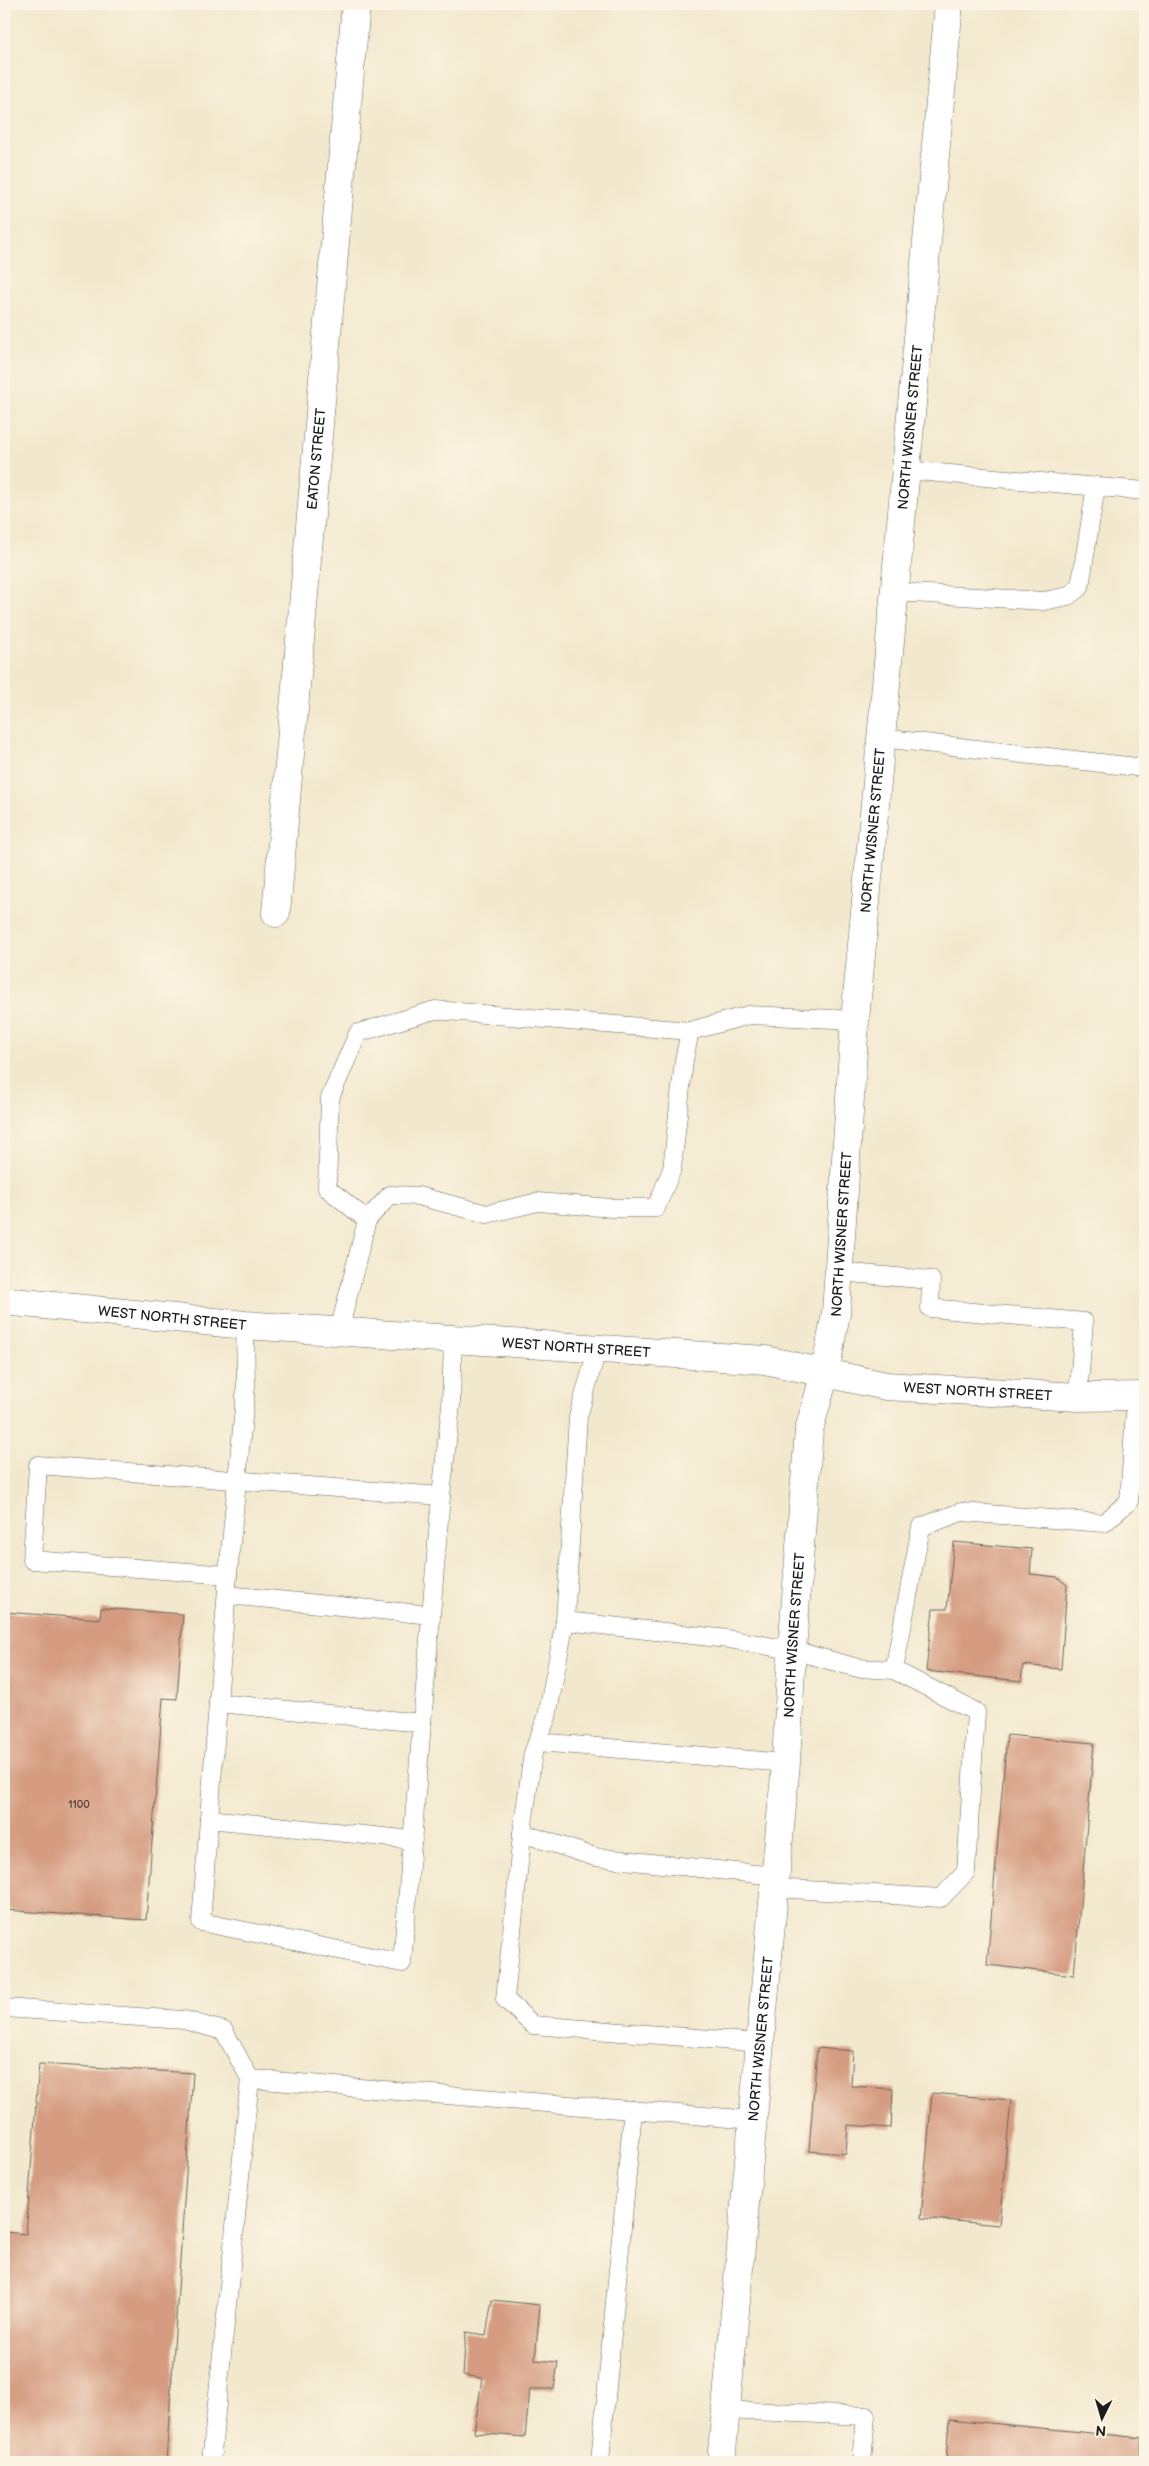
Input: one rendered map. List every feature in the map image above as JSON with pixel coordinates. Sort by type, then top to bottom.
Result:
[{"type":"street","name":"EATON STREET","points":[[276,914],[356,4]]},
{"type":"street","name":"NORTH WISNER STREET","points":[[721,2462],[786,1764],[792,1650],[809,1430],[825,1373],[836,1313],[854,1020],[948,4]]},
{"type":"street","name":"WEST NORTH STREET","points":[[4,1301],[245,1325],[339,1330],[453,1340],[598,1347],[765,1360],[886,1386],[1078,1397],[1141,1396]]},
{"type":"lane","points":[[906,470],[1145,491]]},
{"type":"lane","points":[[894,592],[1044,601],[1068,596],[1080,588],[1096,486]]},
{"type":"lane","points":[[881,738],[1145,768]]},
{"type":"lane","points":[[367,1220],[328,1188],[330,1098],[358,1033],[435,1010],[690,1031],[749,1015],[854,1020]]},
{"type":"lane","points":[[339,1330],[367,1220],[390,1195],[418,1196],[487,1214],[538,1202],[612,1208],[656,1208],[672,1169],[684,1060],[690,1031]]},
{"type":"lane","points":[[839,1272],[931,1280],[930,1308],[1084,1322],[1078,1397]]},
{"type":"lane","points":[[245,1325],[246,1386],[228,1575],[201,1922],[402,1963],[441,1496],[451,1405],[453,1340]]},
{"type":"lane","points":[[598,1347],[578,1416],[565,1621],[547,1717],[534,1753],[522,1833],[505,1999],[533,2024],[760,2043]]},
{"type":"lane","points":[[894,1670],[920,1527],[961,1512],[1104,1523],[1129,1502],[1141,1396]]},
{"type":"lane","points":[[228,1575],[32,1560],[38,1465],[441,1496]]},
{"type":"lane","points":[[227,1595],[431,1615]]},
{"type":"lane","points":[[522,1833],[595,1857],[775,1882],[941,1898],[966,1872],[976,1712],[894,1670],[858,1668],[792,1650],[728,1639],[565,1621]]},
{"type":"lane","points":[[218,1703],[422,1723]]},
{"type":"lane","points":[[538,1742],[786,1764]]},
{"type":"lane","points":[[209,1819],[413,1840]]},
{"type":"lane","points":[[4,2008],[184,2020],[224,2031],[250,2079],[211,2462]]},
{"type":"lane","points":[[250,2079],[753,2120]]},
{"type":"lane","points":[[600,2462],[633,2110]]},
{"type":"lane","points":[[726,2410],[866,2416],[862,2462]]},
{"type":"building","points":[[954,1542],[1032,1549],[1030,1574],[1057,1577],[1067,1585],[1061,1669],[1023,1665],[1021,1681],[926,1671],[933,1609],[947,1609]]},
{"type":"building","points":[[101,1608],[183,1614],[177,1699],[163,1698],[146,1920],[4,1910],[4,1612],[100,1619]]},
{"type":"building","points":[[1007,1735],[1094,1743],[1074,1975],[987,1965]]},
{"type":"building","points":[[817,2048],[853,2051],[851,2086],[893,2089],[891,2128],[848,2125],[846,2154],[809,2151]]},
{"type":"building","points":[[39,2064],[193,2073],[166,2462],[4,2462],[4,2232],[26,2234]]},
{"type":"building","points":[[932,2093],[1011,2100],[999,2225],[921,2218]]},
{"type":"building","points":[[492,2300],[540,2305],[535,2360],[558,2362],[554,2389],[530,2389],[525,2437],[474,2433],[482,2378],[463,2375],[466,2332],[486,2335]]},
{"type":"building","points":[[949,2419],[1142,2438],[1140,2462],[946,2462]]}]
